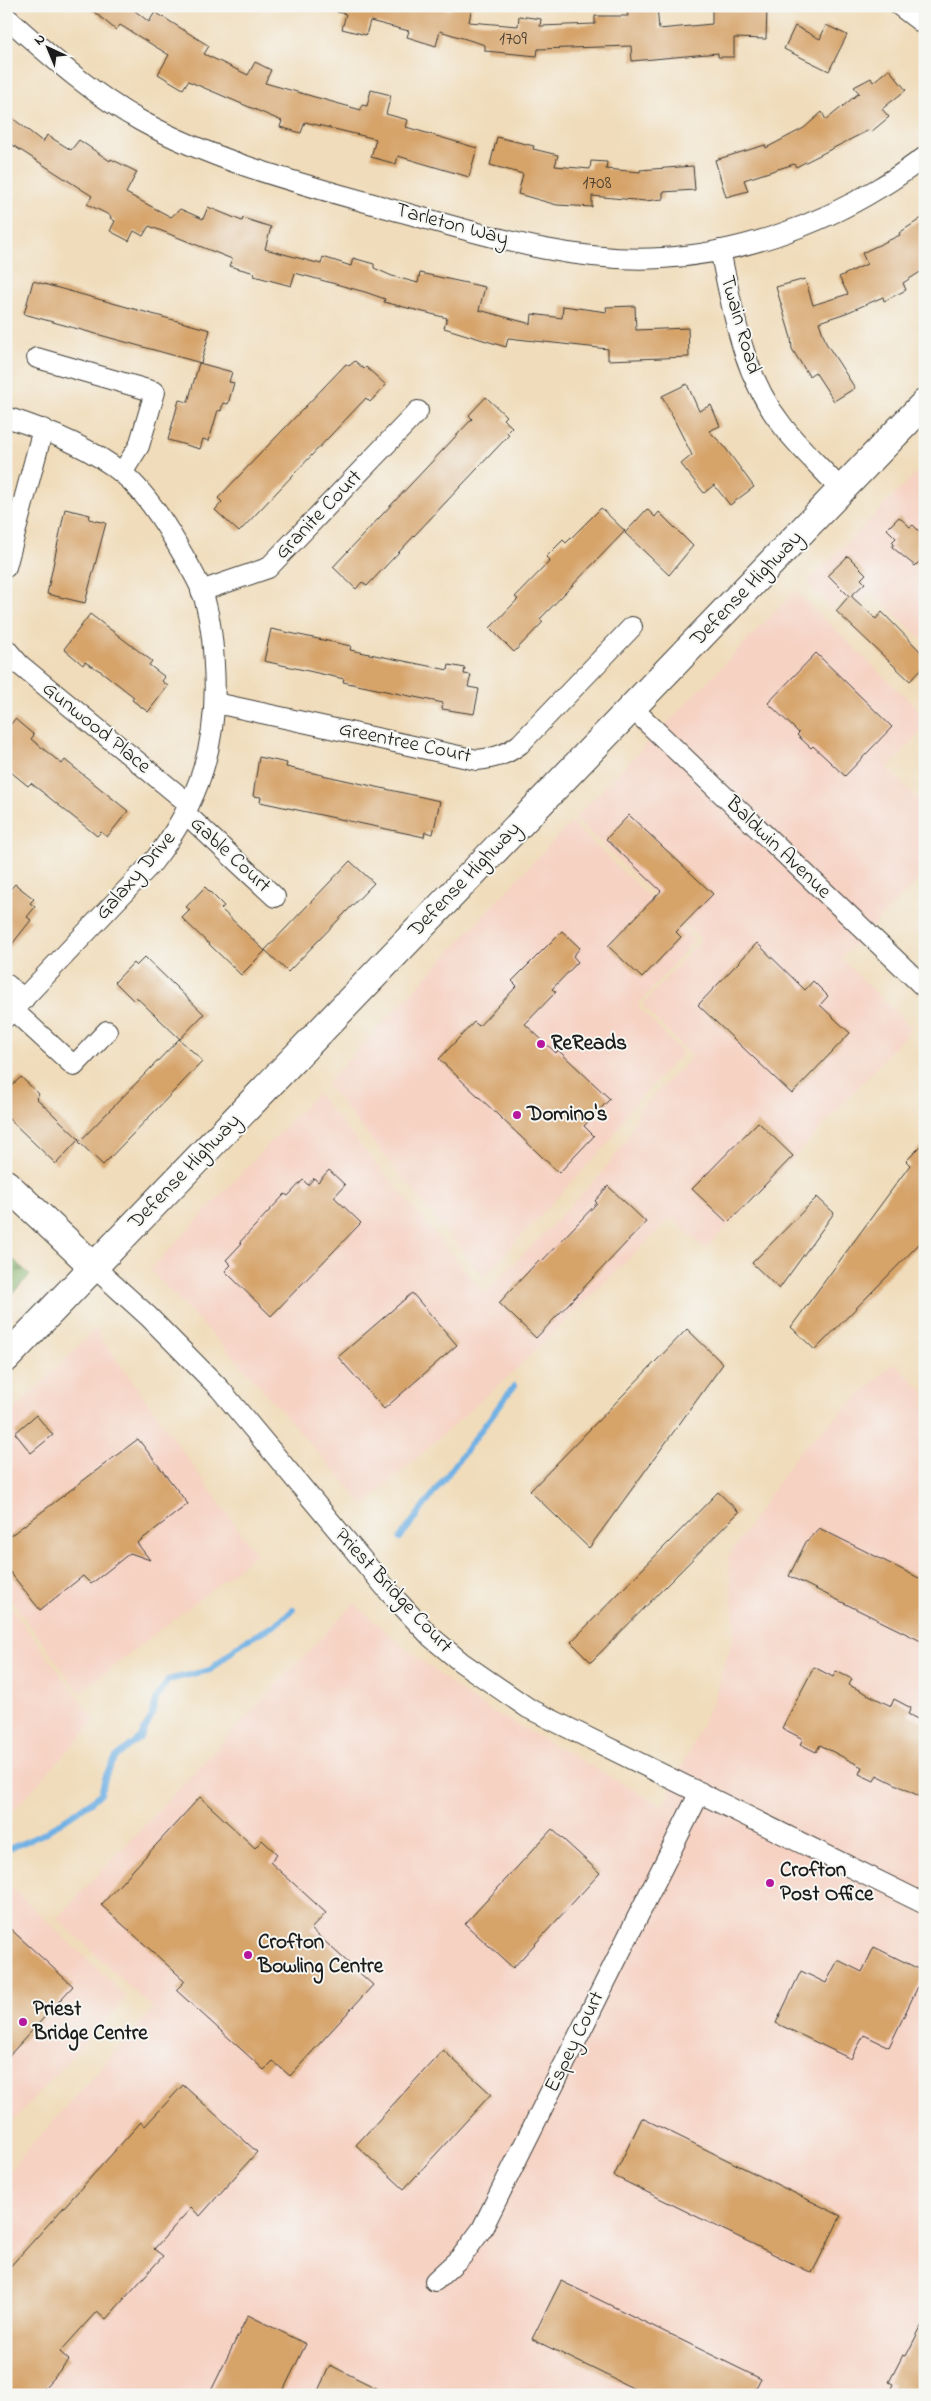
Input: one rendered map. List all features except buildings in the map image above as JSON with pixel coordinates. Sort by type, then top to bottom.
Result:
[{"type":"main road","name":"Defense Highway","points":[[6,1358],[925,403]]},
{"type":"main road","points":[[6,1184],[94,1267]]},
{"type":"street","points":[[900,6],[925,26]]},
{"type":"street","name":"Tarleton Way","points":[[6,17],[46,52],[90,86],[140,120],[203,150],[265,174],[485,235],[550,250],[613,258],[662,258],[720,250],[778,234],[829,214],[879,188],[925,157]]},
{"type":"street","name":"Twain Road","points":[[720,250],[736,327],[746,361],[761,394],[782,425],[841,490]]},
{"type":"street","points":[[37,358],[155,392],[139,446],[122,473]]},
{"type":"street","name":"Granite Court","points":[[202,591],[268,568],[418,411]]},
{"type":"street","name":"Galaxy Drive","points":[[6,417],[43,429],[122,473],[151,504],[167,528],[202,591],[213,634],[216,703],[212,734],[202,772],[174,836],[153,862],[15,1008]]},
{"type":"street","points":[[6,566],[43,429]]},
{"type":"street","name":"Greentree Court","points":[[216,703],[478,760],[494,758],[508,753],[520,744],[632,627]]},
{"type":"street","name":"Gunwood Place","points":[[6,649],[20,665],[187,808]]},
{"type":"street","name":"Baldwin Avenue","points":[[632,708],[925,988]]},
{"type":"street","name":"Gable Court","points":[[187,808],[275,897]]},
{"type":"street","points":[[6,984],[15,1008],[74,1066],[107,1031]]},
{"type":"street","name":"Priest Bridge Court","points":[[94,1267],[148,1316],[220,1389],[313,1504],[431,1637],[469,1668],[528,1708],[925,1904]]},
{"type":"street","name":"Espey Court","points":[[435,2281],[462,2256],[482,2229],[700,1792]]},
{"type":"shaded area","points":[[925,464],[925,642],[871,591],[854,608],[844,598],[833,609],[807,583]]},
{"type":"shaded area","points":[[795,591],[925,716],[925,728],[887,769],[925,805],[925,873],[841,958],[912,1028],[801,1150],[705,1249],[671,1218],[513,1372],[364,1505],[235,1358],[150,1270],[317,1093],[485,1294],[600,1175],[626,1141],[640,1109],[692,1057],[642,1005],[701,940],[575,818]]},
{"type":"shaded area","points":[[571,822],[694,940],[637,1006],[683,1053],[631,1107],[612,1139],[483,1277],[326,1084]]},
{"type":"shaded area","points":[[95,1329],[256,1554],[80,1693],[6,1593],[6,1418]]},
{"type":"shaded area","points":[[894,1363],[925,1393],[925,2395],[6,2395],[6,2174],[153,2009],[57,1918],[354,1603],[401,1645],[474,1701],[663,1806],[715,1697],[735,1630],[728,1557],[797,1454]]},
{"type":"shaded area","points":[[6,1600],[95,1721],[6,1818]]},
{"type":"shaded area","points":[[6,1882],[127,1997],[6,2129]]},
{"type":"green space","points":[[6,1253],[30,1275],[6,1300]]},
{"type":"waterway","points":[[400,1538],[514,1386]]},
{"type":"waterway","points":[[11,1848],[43,1834],[91,1802],[101,1793],[106,1775],[116,1757],[141,1737],[151,1718],[156,1699],[168,1680],[210,1670],[243,1642],[275,1625],[293,1610]]},
{"type":"place","name":"ReReads","points":[[541,1044]]},
{"type":"place","name":"Domino's","points":[[517,1115]]},
{"type":"place","name":"Crofton Post Office","points":[[770,1883]]},
{"type":"place","name":"Crofton Bowling Centre","points":[[248,1955]]},
{"type":"place","name":"Priest Bridge Centre","points":[[23,2022]]}]
